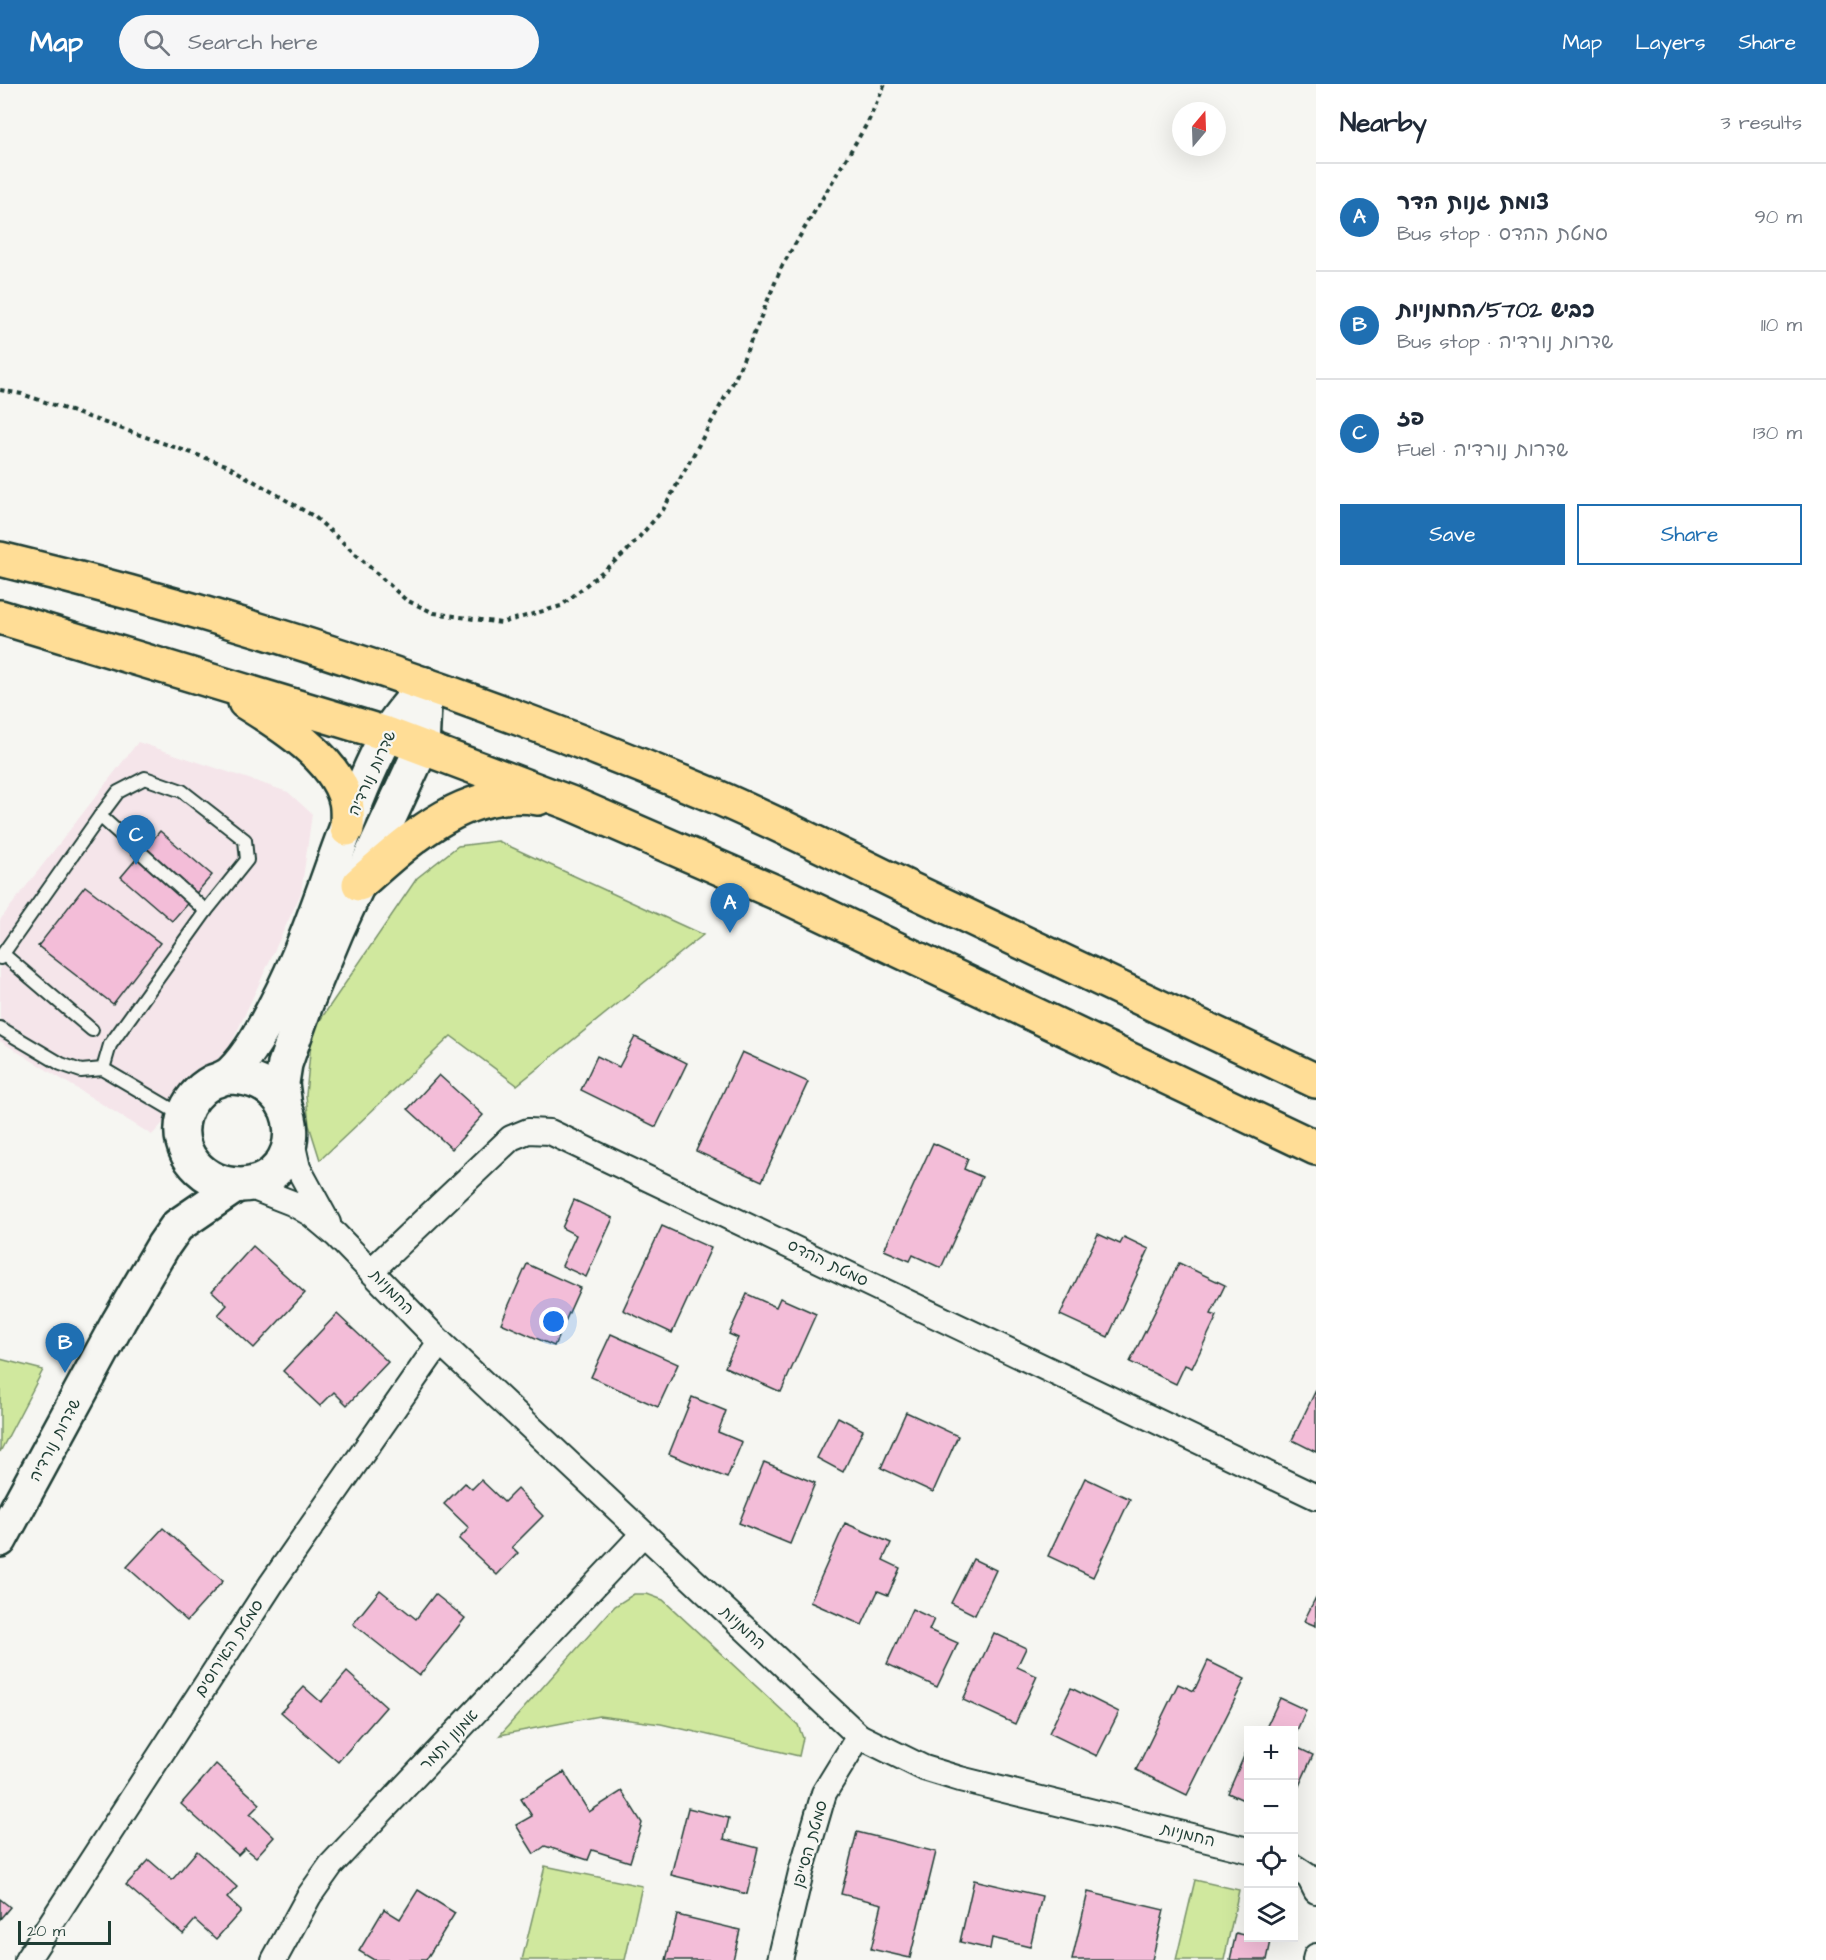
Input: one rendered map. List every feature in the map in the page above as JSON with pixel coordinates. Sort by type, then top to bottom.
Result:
[{"type":"highway","points":[[0,559],[200,612],[425,684],[608,753],[720,799],[1316,1081]]},
{"type":"highway","points":[[0,617],[205,677],[387,734],[570,803],[789,898],[1316,1148]]},
{"type":"highway","points":[[205,677],[282,725],[312,749],[339,783],[346,802],[347,829]]},
{"type":"highway","points":[[359,884],[431,823],[473,804],[534,797],[570,803]]},
{"type":"street","name":"שדרות נורדיה","points":[[227,1077],[245,1057],[278,1001],[387,734],[425,684]]},
{"type":"street","name":"שדרות נורדיה","points":[[288,1122],[282,1083],[294,1033],[337,930],[422,747],[425,684]]},
{"type":"street","points":[[227,1077],[256,1080],[269,1087],[288,1122],[284,1159],[273,1172],[242,1185],[216,1181],[202,1173],[187,1153],[182,1132],[184,1117],[200,1091],[227,1077]]},
{"type":"street","name":"החמניות","points":[[288,1122],[298,1168],[336,1235]]},
{"type":"street","name":"סמטת ההדס","points":[[371,1272],[511,1138],[528,1131],[550,1132],[1316,1497]]},
{"type":"street","name":"שדרות נורדיה","points":[[164,1246],[187,1177],[187,1153]]},
{"type":"street","name":"שדרות נורדיה","points":[[0,1540],[119,1321],[177,1226],[242,1185]]},
{"type":"street","name":"החמניות","points":[[242,1185],[292,1203],[336,1235],[440,1342],[859,1736],[892,1754],[942,1773],[1244,1849]]},
{"type":"street","name":"סמטת האירוסים","points":[[27,1960],[272,1583],[440,1342]]},
{"type":"street","name":"אמנון ותמר","points":[[274,1960],[309,1896],[331,1865],[643,1534]]},
{"type":"street","name":"סמטת הסייפן","points":[[780,1960],[801,1872],[824,1793],[859,1736]]},
{"type":"street","points":[[1298,1870],[1309,1877],[1316,1891]]},
{"type":"lane","points":[[92,1029],[1,956],[118,792],[144,778],[182,791],[244,840],[247,860],[206,911],[110,1045],[103,1069]]},
{"type":"lane","points":[[100,816],[206,911]]},
{"type":"lane","points":[[0,1028],[60,1064],[81,1071],[103,1069],[184,1117]]},
{"type":"path","points":[[0,390],[22,394],[226,465],[315,517],[406,600],[434,614],[501,623],[561,606],[626,552],[663,510],[735,379],[782,266],[868,122],[885,84]]},
{"type":"shaded area","points":[[138,742],[288,792],[312,814],[301,893],[228,1051],[152,1135],[0,1041],[0,920]]},
{"type":"green space","points":[[498,841],[703,935],[517,1085],[451,1036],[320,1160],[309,1125],[306,1095],[312,1032],[417,878],[458,846]]},
{"type":"green space","points":[[0,1359],[43,1370],[0,1452]]},
{"type":"green space","points":[[634,1594],[647,1594],[663,1600],[798,1725],[803,1738],[799,1756],[661,1724],[599,1716],[500,1735],[615,1606]]},
{"type":"green space","points":[[545,1866],[642,1886],[625,1960],[522,1960]]},
{"type":"green space","points":[[1195,1880],[1239,1890],[1224,1960],[1176,1960]]},
{"type":"building","points":[[160,831],[212,875],[172,921],[121,877]]},
{"type":"building","points":[[85,886],[160,943],[113,1004],[38,946]]},
{"type":"building","points":[[635,1037],[687,1063],[656,1127],[581,1090],[597,1056],[619,1067]]},
{"type":"building","points":[[742,1052],[808,1082],[762,1181],[696,1151]]},
{"type":"building","points":[[439,1075],[483,1115],[452,1149],[408,1109]]},
{"type":"building","points":[[933,1143],[968,1159],[964,1169],[982,1177],[941,1268],[913,1255],[910,1261],[884,1250]]},
{"type":"building","points":[[574,1200],[613,1218],[586,1277],[562,1266],[576,1235],[562,1228]]},
{"type":"building","points":[[662,1226],[711,1248],[672,1333],[623,1310]]},
{"type":"building","points":[[1098,1234],[1120,1244],[1124,1237],[1149,1249],[1108,1337],[1060,1315]]},
{"type":"building","points":[[253,1246],[305,1293],[254,1348],[218,1315],[227,1305],[212,1291]]},
{"type":"building","points":[[1179,1263],[1225,1285],[1211,1314],[1217,1316],[1192,1368],[1185,1365],[1176,1384],[1130,1362]]},
{"type":"building","points":[[527,1264],[580,1288],[554,1346],[501,1323]]},
{"type":"building","points":[[747,1294],[776,1307],[780,1298],[816,1314],[781,1392],[725,1367],[738,1338],[729,1334]]},
{"type":"building","points":[[337,1314],[388,1362],[347,1405],[334,1392],[320,1406],[283,1371]]},
{"type":"building","points":[[611,1334],[678,1364],[658,1407],[591,1377]]},
{"type":"building","points":[[1316,1390],[1316,1452],[1292,1440]]},
{"type":"building","points":[[692,1397],[726,1411],[718,1432],[742,1442],[727,1478],[669,1454]]},
{"type":"building","points":[[906,1412],[958,1436],[933,1492],[881,1468]]},
{"type":"building","points":[[838,1417],[863,1430],[843,1472],[817,1458]]},
{"type":"building","points":[[764,1462],[815,1483],[790,1544],[739,1523]]},
{"type":"building","points":[[1085,1478],[1130,1499],[1093,1577],[1048,1556]]},
{"type":"building","points":[[481,1480],[504,1502],[517,1489],[543,1516],[512,1547],[518,1553],[497,1575],[459,1539],[469,1528],[444,1504],[465,1483],[472,1489]]},
{"type":"building","points":[[845,1523],[891,1543],[883,1560],[900,1568],[888,1595],[878,1591],[862,1625],[810,1602]]},
{"type":"building","points":[[163,1528],[223,1581],[187,1621],[127,1567]]},
{"type":"building","points":[[973,1559],[996,1570],[975,1615],[951,1603]]},
{"type":"building","points":[[380,1590],[416,1619],[435,1594],[465,1618],[419,1676],[353,1624]]},
{"type":"building","points":[[1316,1597],[1316,1626],[1304,1621]]},
{"type":"building","points":[[912,1609],[934,1619],[929,1630],[958,1643],[937,1687],[887,1664]]},
{"type":"building","points":[[994,1633],[1026,1648],[1017,1667],[1037,1676],[1015,1724],[963,1700]]},
{"type":"building","points":[[1208,1661],[1245,1679],[1187,1795],[1136,1770],[1178,1684],[1194,1691]]},
{"type":"building","points":[[347,1672],[386,1707],[338,1762],[281,1712],[304,1687],[321,1702]]},
{"type":"building","points":[[1071,1688],[1119,1712],[1097,1756],[1049,1733]]},
{"type":"building","points":[[1280,1698],[1306,1710],[1298,1728],[1298,1726],[1267,1726]]},
{"type":"building","points":[[1298,1748],[1313,1755],[1298,1788]]},
{"type":"building","points":[[1244,1756],[1244,1800],[1228,1793]]},
{"type":"building","points":[[216,1764],[260,1804],[250,1814],[274,1837],[256,1857],[245,1848],[238,1855],[181,1804]]},
{"type":"building","points":[[564,1772],[589,1812],[622,1791],[642,1823],[630,1862],[592,1850],[588,1860],[545,1846],[534,1854],[516,1825],[532,1816],[521,1799]]},
{"type":"building","points":[[688,1808],[729,1818],[724,1839],[758,1848],[747,1894],[671,1875]]},
{"type":"building","points":[[857,1832],[936,1852],[910,1958],[871,1949],[882,1904],[841,1894]]},
{"type":"building","points":[[197,1851],[237,1887],[227,1898],[241,1911],[216,1939],[195,1920],[183,1934],[126,1885],[149,1860],[172,1880]]},
{"type":"building","points":[[974,1880],[1042,1896],[1030,1947],[992,1938],[990,1949],[960,1942]]},
{"type":"building","points":[[418,1890],[455,1913],[426,1960],[374,1960],[359,1951],[384,1909],[400,1919]]},
{"type":"building","points":[[1088,1892],[1164,1910],[1152,1960],[1072,1960]]},
{"type":"building","points":[[0,1899],[10,1907],[0,1919]]},
{"type":"building","points":[[677,1915],[740,1930],[733,1960],[666,1960]]},
{"type":"building","points":[[1236,1933],[1244,1935],[1244,1942],[1271,1942],[1267,1960],[1230,1960]]},
{"type":"place","name":"פז","points":[[136,865]]},
{"type":"place","name":"צומת גנות הדר","points":[[730,933]]},
{"type":"place","name":"כביש 5702/החמניות","points":[[65,1373]]}]
